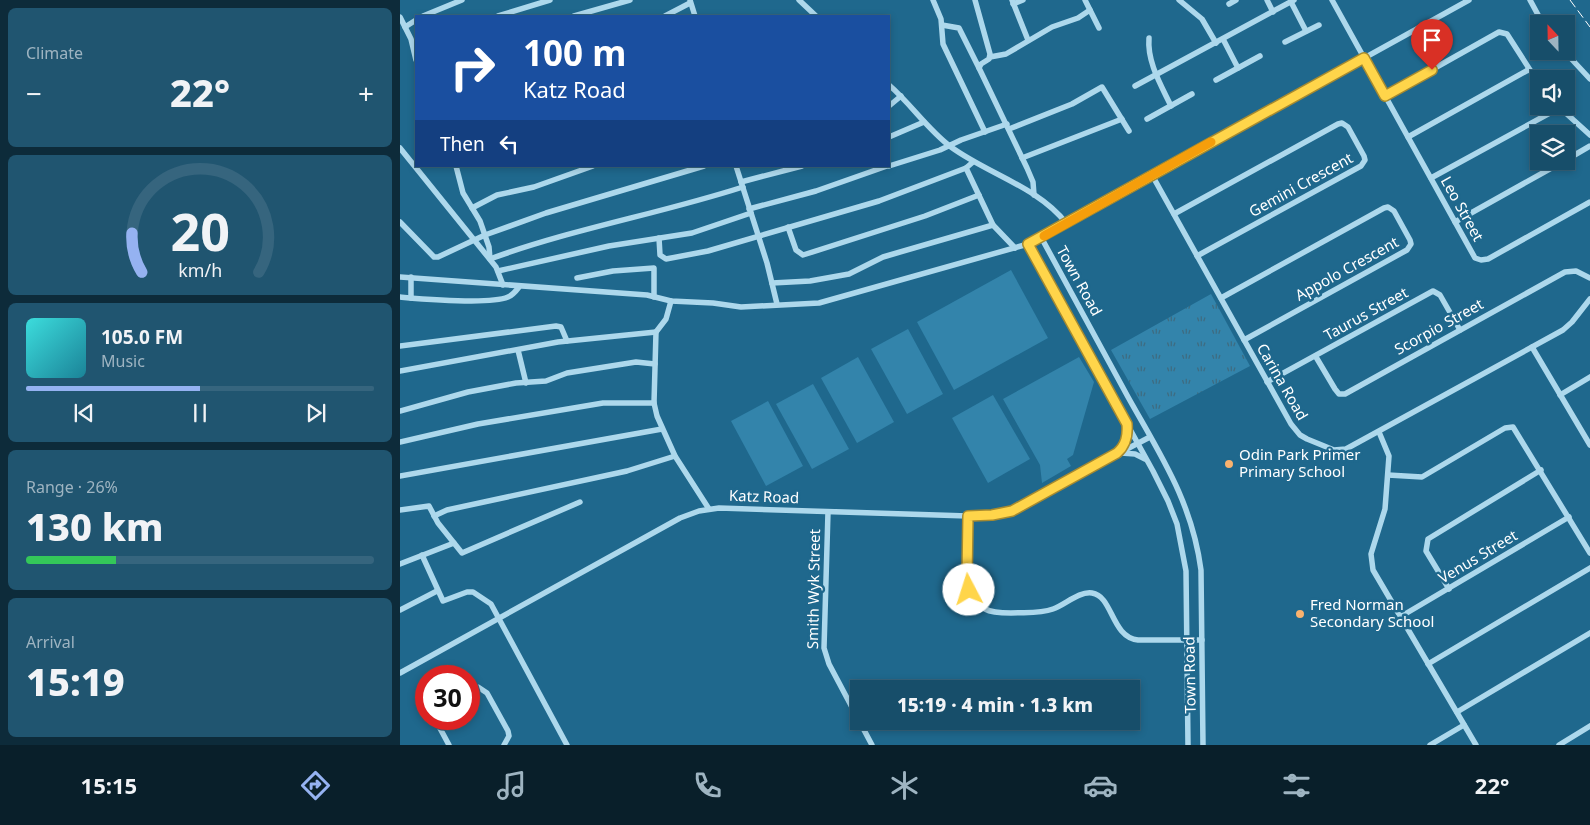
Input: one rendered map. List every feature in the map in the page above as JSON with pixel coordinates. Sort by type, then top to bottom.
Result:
[{"type":"street","points":[[425,15],[462,0]]},
{"type":"street","points":[[501,15],[550,0]]},
{"type":"street","points":[[578,15],[630,0]]},
{"type":"street","points":[[799,0],[815,15]]},
{"type":"street","points":[[933,0],[942,25],[943,44],[985,132]]},
{"type":"street","points":[[975,0],[988,42],[990,57]]},
{"type":"street","points":[[1023,0],[1012,2],[1028,40]]},
{"type":"street","points":[[1085,0],[1099,28]]},
{"type":"street","points":[[1179,0],[1199,16],[1216,43]]},
{"type":"street","points":[[1229,4],[1236,0]]},
{"type":"street","points":[[1267,0],[1273,12]]},
{"type":"street","name":"Leo Street","points":[[1332,0],[1473,255],[1478,260],[1485,260],[1590,202]]},
{"type":"street","points":[[1041,237],[1469,0]]},
{"type":"street","points":[[1530,0],[1538,15]]},
{"type":"street","points":[[1135,86],[1156,77],[1293,1],[1306,31]]},
{"type":"street","points":[[667,15],[690,2],[695,15]]},
{"type":"street","points":[[980,68],[981,64],[990,57],[1006,54],[1028,40],[1090,10]]},
{"type":"street","points":[[400,18],[415,52]]},
{"type":"street","points":[[405,27],[415,21]]},
{"type":"street","points":[[1285,42],[1319,24]]},
{"type":"street","points":[[942,25],[960,28],[1033,182],[1034,195]]},
{"type":"street","points":[[1385,96],[1499,32],[1507,34],[1530,73]]},
{"type":"street","points":[[1149,38],[1149,51],[1156,77],[1171,106]]},
{"type":"street","points":[[1223,39],[1238,68]]},
{"type":"street","points":[[1216,80],[1260,56]]},
{"type":"street","points":[[1572,60],[1590,79]]},
{"type":"street","points":[[1408,137],[1528,70]]},
{"type":"street","points":[[890,86],[949,146],[973,162],[1034,195],[1057,212],[1066,223]]},
{"type":"street","points":[[890,165],[949,146],[960,140],[1072,104],[1102,87],[1128,131]]},
{"type":"street","points":[[1147,119],[1192,94]]},
{"type":"street","points":[[890,105],[901,96]]},
{"type":"street","points":[[1431,178],[1544,115]]},
{"type":"street","points":[[1567,115],[1590,135]]},
{"type":"street","points":[[1022,158],[1122,119]]},
{"type":"street","points":[[890,137],[924,122]]},
{"type":"street","name":"Gemini Crescent","points":[[1174,214],[1338,124],[1345,124],[1348,127],[1364,156],[1364,164],[1361,166],[1197,256]]},
{"type":"street","points":[[1575,154],[1590,146]]},
{"type":"street","points":[[400,148],[415,166]]},
{"type":"street","points":[[659,238],[660,255],[666,259],[708,251],[879,201],[966,168],[973,162]]},
{"type":"street","points":[[416,167],[476,240],[498,271],[503,285]]},
{"type":"street","points":[[456,167],[463,193],[480,221],[490,259]]},
{"type":"street","points":[[472,208],[497,195],[534,187],[590,167]]},
{"type":"street","points":[[400,222],[434,257],[485,235],[546,213],[701,167]]},
{"type":"street","points":[[736,167],[772,283],[776,304]]},
{"type":"street","points":[[490,259],[518,249],[799,167]]},
{"type":"street","points":[[498,271],[534,261],[692,233],[750,211],[885,167]]},
{"type":"street","points":[[966,168],[993,225],[1015,248]]},
{"type":"street","points":[[1456,222],[1547,170]]},
{"type":"street","name":"Carina Road","points":[[1152,175],[1291,424],[1300,435],[1307,439],[1339,451],[1379,432],[1568,326],[1590,300]]},
{"type":"street","points":[[788,227],[796,250],[804,255],[925,216],[979,195]]},
{"type":"street","name":"Appolo Crescent","points":[[1221,298],[1384,208],[1388,207],[1394,211],[1410,240],[1410,248],[1407,250],[1244,340]]},
{"type":"street","points":[[772,283],[849,274],[883,257],[993,225]]},
{"type":"street","name":"Town Road","points":[[1188,745],[1186,571],[1182,548],[1168,501],[1028,244],[1041,237],[1182,494],[1198,544],[1201,570],[1202,745]]},
{"type":"street","points":[[400,276],[654,297],[670,301],[713,303],[740,307],[828,301],[1028,244]]},
{"type":"street","points":[[577,278],[613,271],[654,268],[654,297]]},
{"type":"street","name":"Scorpio Street","points":[[1316,356],[1334,390],[1342,394],[1568,271],[1576,271],[1590,278]]},
{"type":"street","points":[[410,277],[410,298]]},
{"type":"street","points":[[400,297],[445,300],[494,299],[508,297],[519,286]]},
{"type":"street","name":"Taurus Street","points":[[1267,382],[1433,291],[1440,295],[1460,330]]},
{"type":"street","points":[[670,301],[666,319],[656,332],[654,403],[662,429],[675,456],[709,509]]},
{"type":"street","points":[[400,346],[556,326],[561,327],[567,341]]},
{"type":"street","points":[[400,371],[567,341],[656,332]]},
{"type":"street","points":[[1532,347],[1589,442]]},
{"type":"street","points":[[518,350],[526,383]]},
{"type":"street","points":[[400,411],[468,392],[546,381],[567,373],[628,364],[655,364]]},
{"type":"street","points":[[1560,395],[1590,377]]},
{"type":"street","points":[[400,442],[478,424],[603,403],[654,403]]},
{"type":"street","points":[[1117,453],[1126,440],[1127,424]]},
{"type":"street","points":[[1388,475],[1422,477],[1510,427],[1516,430],[1590,553]]},
{"type":"street","points":[[400,476],[662,429]]},
{"type":"street","points":[[1379,432],[1389,456],[1388,475],[1385,509],[1372,545],[1371,562],[1376,578],[1476,745]]},
{"type":"street","name":"Katz Road","points":[[400,674],[680,518],[709,509],[968,516],[992,515],[1016,509],[1117,453],[1150,437]]},
{"type":"street","points":[[1117,453],[1135,454],[1147,460]]},
{"type":"street","points":[[434,516],[447,510],[627,471],[675,456]]},
{"type":"street","points":[[1449,588],[1426,551],[1428,539],[1541,470]]},
{"type":"street","points":[[400,510],[426,505],[462,553],[466,553],[580,502]]},
{"type":"street","name":"Smith Wyk Street","points":[[828,512],[824,648],[828,664],[872,745]]},
{"type":"street","points":[[968,516],[968,584],[975,602],[986,610],[1043,612],[1056,608],[1084,594],[1092,593],[1100,598],[1121,632],[1128,638],[1138,640],[1202,640]]},
{"type":"street","name":"Venus Street","points":[[1400,618],[1569,517]]},
{"type":"street","points":[[400,564],[454,543]]},
{"type":"street","points":[[422,556],[442,601],[467,592],[473,592],[491,604],[567,745]]},
{"type":"street","points":[[1428,664],[1590,568]]},
{"type":"street","points":[[400,610],[437,591]]},
{"type":"street","points":[[1457,712],[1590,633]]},
{"type":"street","points":[[480,688],[488,693],[508,731],[509,736],[504,745]]},
{"type":"street","points":[[1430,745],[1464,725]]},
{"type":"street","points":[[1559,745],[1590,726]]},
{"type":"street","points":[[441,730],[449,745]]},
{"type":"green space","points":[[1011,270],[1048,338],[954,390],[917,322]]},
{"type":"green space","points":[[1211,294],[1250,366],[1150,419],[1111,350]]},
{"type":"green space","points":[[908,329],[943,394],[907,414],[871,349]]},
{"type":"green space","points":[[858,357],[894,422],[857,443],[821,378]]},
{"type":"green space","points":[[1079,357],[1094,382],[1073,455],[1067,459],[1071,466],[1042,483],[1040,465],[1003,399]]},
{"type":"green space","points":[[813,384],[849,449],[812,469],[776,404]]},
{"type":"green space","points":[[993,395],[1030,459],[988,483],[952,418]]},
{"type":"green space","points":[[768,401],[803,466],[766,486],[731,421]]},
{"type":"railway","points":[[1570,0],[1590,27]]},
{"type":"slow traffic","points":[[1044,236],[1211,142]]},
{"type":"place","name":"Odin Park Primer Primary School","points":[[1229,464]]},
{"type":"place","name":"Fred Norman Secondary School","points":[[1300,614]]},
{"type":"route","points":[[969,590],[967,578],[968,516],[1002,514],[1031,502],[1048,490],[1117,453],[1124,445],[1128,430],[1127,424],[1028,244],[1364,58],[1385,96],[1432,70]]}]
